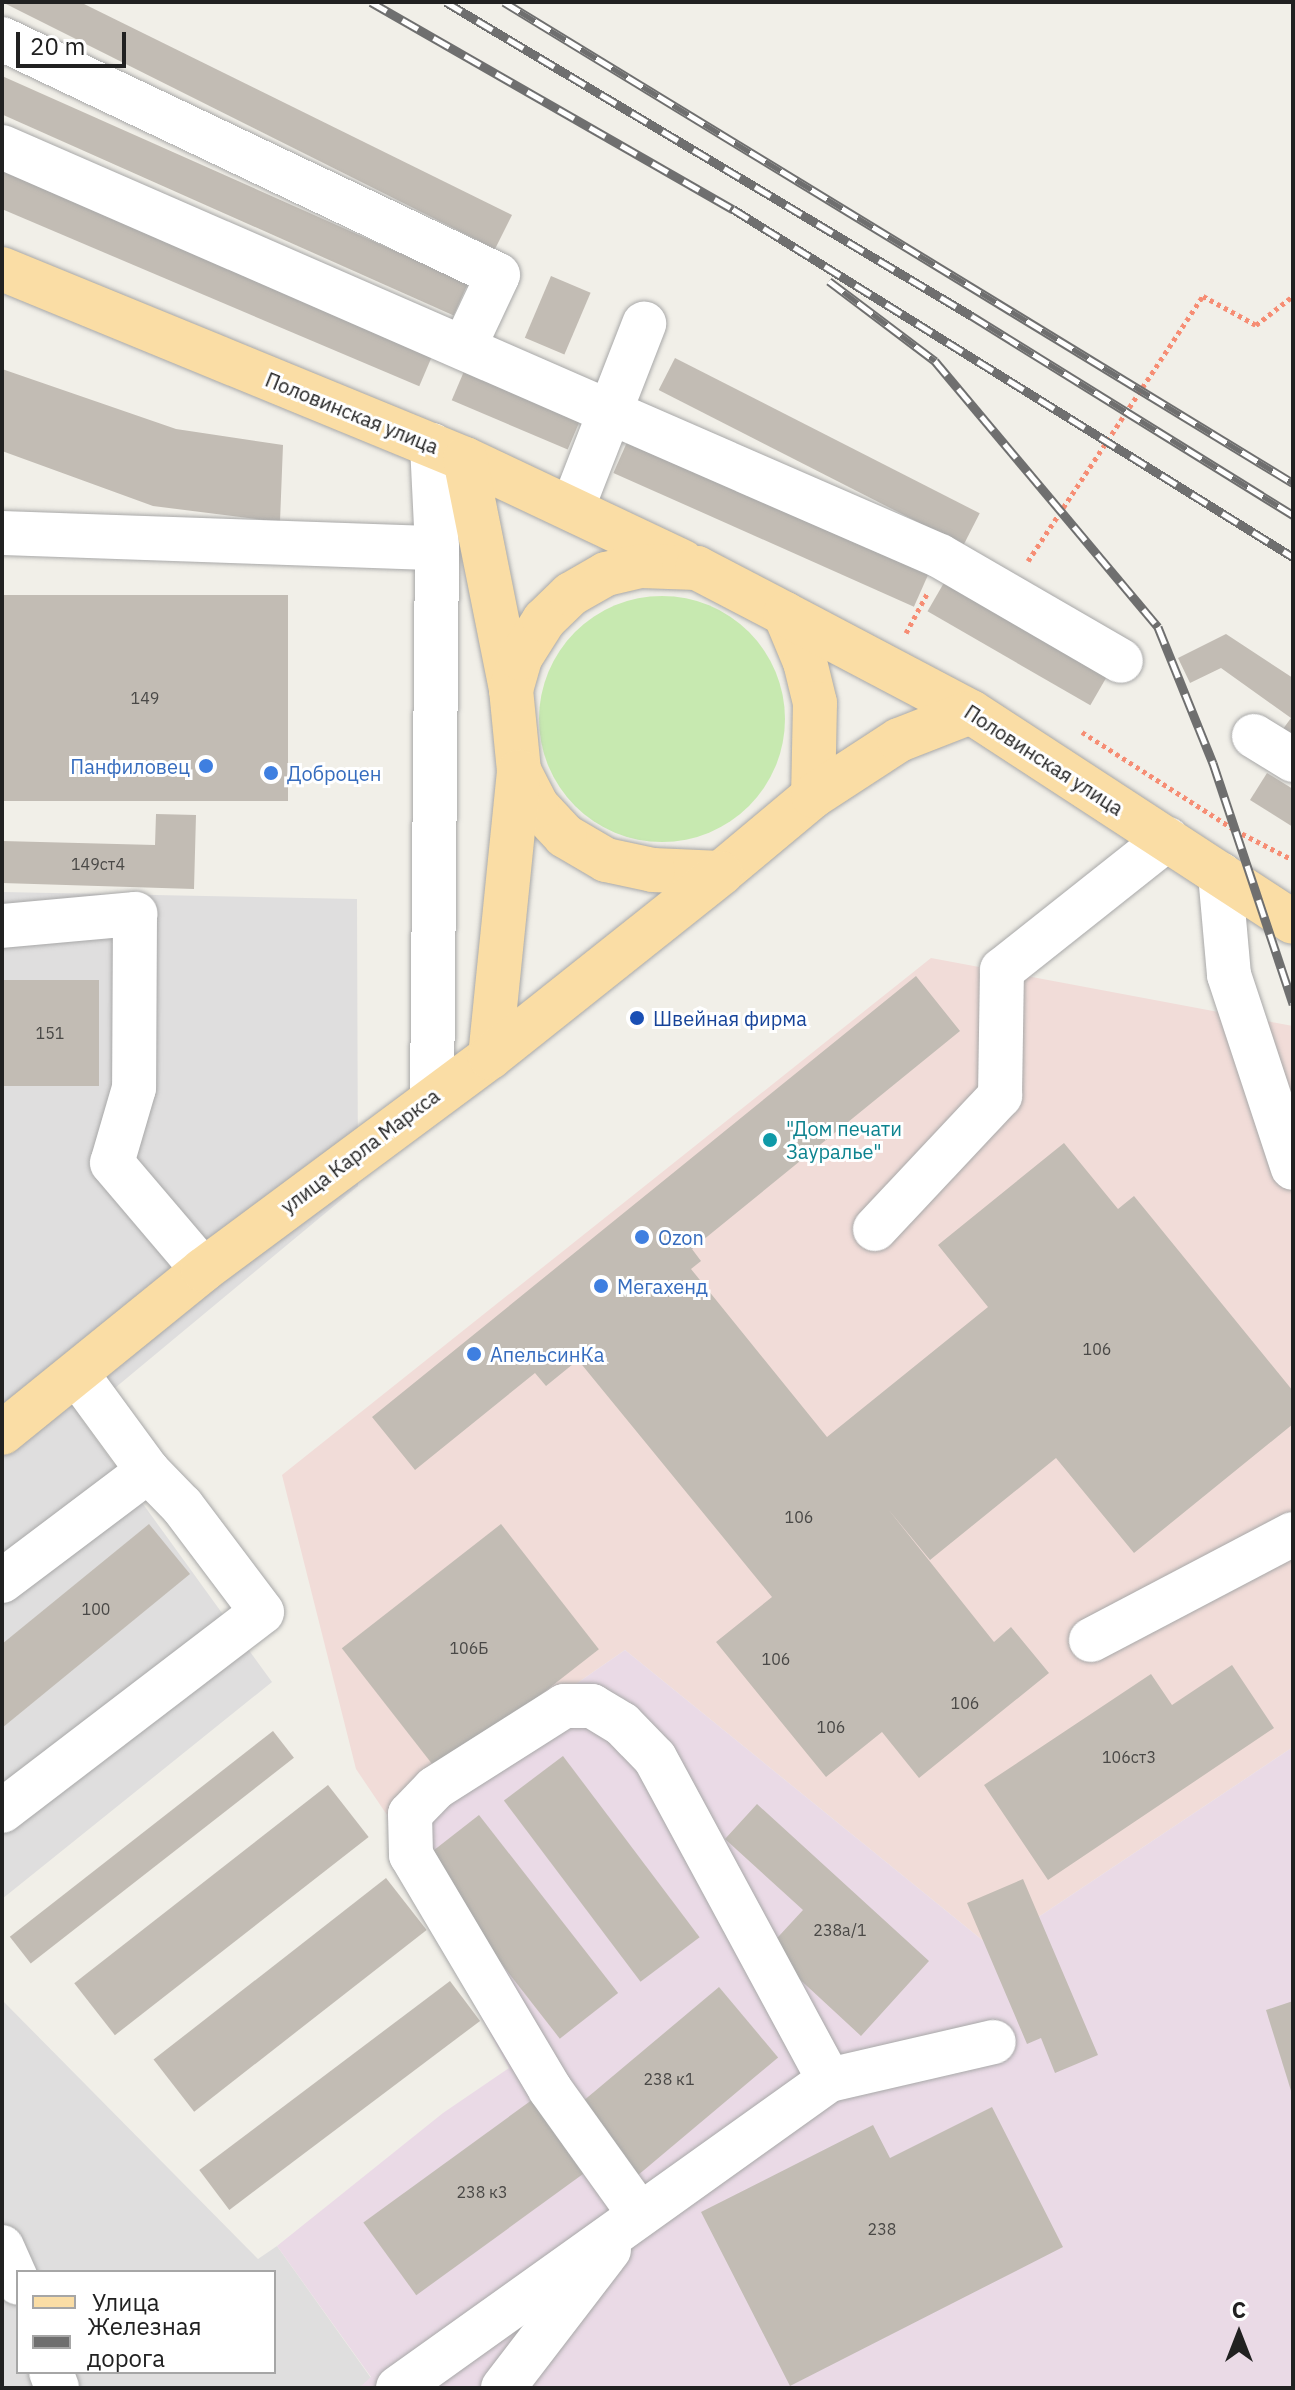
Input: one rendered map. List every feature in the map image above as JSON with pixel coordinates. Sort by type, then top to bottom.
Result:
[{"type":"main road","name":"Половинская улица","points":[[2,269],[448,452],[697,568],[971,712],[1293,922]]},
{"type":"main road","points":[[448,452],[511,690],[519,771],[490,1057]]},
{"type":"main road","points":[[511,690],[520,658],[544,620],[571,594],[606,574],[641,566],[697,568]]},
{"type":"main road","points":[[785,614],[805,662],[815,703],[813,796]]},
{"type":"main road","name":"улица Карла Маркса","points":[[2,1433],[203,1270],[432,1097],[490,1057],[813,796],[899,740],[971,712]]},
{"type":"main road","points":[[519,771],[537,806],[565,836],[606,860],[653,870],[721,873]]},
{"type":"lane","points":[[2,39],[498,275],[465,345]]},
{"type":"lane","points":[[2,147],[613,409],[940,556],[1121,661]]},
{"type":"lane","points":[[572,509],[644,324]]},
{"type":"lane","points":[[432,1097],[437,548],[448,452]]},
{"type":"lane","points":[[2,533],[437,548]]},
{"type":"lane","points":[[1254,736],[1293,760]]},
{"type":"lane","points":[[875,1229],[1000,1096],[1002,970],[1167,839]]},
{"type":"lane","points":[[1220,874],[1229,975],[1293,1168]]},
{"type":"lane","points":[[2,926],[135,914],[134,1088],[112,1163],[203,1270]]},
{"type":"lane","points":[[2,1811],[262,1612],[182,1506],[148,1471],[77,1374]]},
{"type":"lane","points":[[2,1581],[148,1471]]},
{"type":"lane","points":[[1091,1640],[1293,1534]]},
{"type":"lane","points":[[638,2212],[550,2089],[411,1855],[410,1814],[435,1788],[564,1706],[592,1706],[622,1724],[655,1758],[829,2080]]},
{"type":"lane","points":[[398,2388],[638,2212],[829,2080],[994,2042]]},
{"type":"lane","points":[[503,2388],[638,2212]]},
{"type":"lane","points":[[2,2247],[16,2278]]},
{"type":"path","points":[[1005,595],[1203,296],[1256,325],[1293,296]]},
{"type":"shaded area","points":[[2,892],[357,899],[358,1186],[80,1417],[272,1682],[2,1899]]},
{"type":"shaded area","points":[[931,958],[1293,1026],[1293,1747],[992,1948],[625,1650],[387,1815],[356,1769],[282,1475]]},
{"type":"shaded area","points":[[625,1650],[992,1948],[1293,1747],[1293,2388],[359,2388],[371,2377],[277,2246],[443,2113],[509,2068],[393,1855],[387,1815]]},
{"type":"shaded area","points":[[2,2000],[258,2259],[277,2246],[371,2378],[359,2388],[2,2388]]},
{"type":"green space","points":[[662,596],[709,606],[749,632],[775,672],[785,719],[775,766],[749,806],[709,832],[662,842],[615,832],[575,806],[549,766],[539,719],[549,672],[575,632],[615,606]]},
{"type":"building","points":[[2,2],[80,2],[512,215],[495,249]]},
{"type":"building","points":[[2,76],[468,283],[454,315],[2,114]]},
{"type":"building","points":[[2,169],[434,352],[419,386],[2,209]]},
{"type":"building","points":[[551,276],[591,293],[564,354],[525,338]]},
{"type":"building","points":[[675,358],[980,513],[963,545],[659,390]]},
{"type":"building","points":[[2,369],[176,429],[283,445],[280,522],[153,506],[2,451]]},
{"type":"building","points":[[465,369],[581,418],[568,450],[452,400]]},
{"type":"building","points":[[628,440],[929,574],[914,607],[613,473]]},
{"type":"building","points":[[945,581],[1108,675],[1090,705],[928,611]]},
{"type":"building","points":[[2,595],[288,595],[288,801],[2,801]]},
{"type":"building","points":[[1226,634],[1293,678],[1293,736],[1283,729],[1291,718],[1221,668],[1190,683],[1178,658]]},
{"type":"building","points":[[1267,773],[1293,789],[1293,827],[1250,800]]},
{"type":"building","points":[[156,814],[196,815],[194,889],[2,883],[2,841],[155,845]]},
{"type":"building","points":[[916,976],[960,1031],[692,1249],[701,1261],[691,1269],[827,1437],[988,1307],[938,1245],[1064,1143],[1118,1209],[1134,1196],[1293,1391],[1293,1424],[1134,1553],[1056,1458],[930,1560],[888,1509],[994,1642],[1011,1627],[1049,1673],[919,1778],[882,1732],[826,1777],[716,1642],[772,1597],[578,1360],[546,1386],[535,1373],[415,1470],[372,1417]]},
{"type":"building","points":[[2,980],[99,980],[99,1086],[2,1086]]},
{"type":"building","points":[[149,1524],[190,1574],[2,1728],[2,1644]]},
{"type":"building","points":[[501,1524],[599,1649],[440,1774],[342,1648]]},
{"type":"building","points":[[1232,1665],[1274,1728],[1048,1880],[984,1785],[1151,1674],[1172,1705]]},
{"type":"building","points":[[273,1731],[294,1758],[31,1963],[10,1937]]},
{"type":"building","points":[[563,1756],[700,1937],[641,1982],[504,1801]]},
{"type":"building","points":[[328,1785],[369,1837],[115,2035],[74,1983]]},
{"type":"building","points":[[757,1804],[929,1961],[861,2036],[767,1949],[803,1910],[725,1839]]},
{"type":"building","points":[[479,1815],[618,1993],[560,2039],[421,1861]]},
{"type":"building","points":[[386,1878],[427,1930],[194,2112],[154,2060]]},
{"type":"building","points":[[1023,1879],[1098,2055],[1055,2073],[1041,2038],[1027,2044],[967,1903]]},
{"type":"building","points":[[450,1981],[480,2021],[229,2210],[199,2170]]},
{"type":"building","points":[[719,1987],[778,2057],[630,2182],[570,2112]]},
{"type":"building","points":[[1293,2001],[1293,2094],[1292,2094],[1266,2010]]},
{"type":"building","points":[[547,2089],[600,2162],[416,2295],[363,2222]]},
{"type":"building","points":[[992,2107],[1063,2247],[790,2386],[701,2212],[873,2125],[890,2158]]},
{"type":"railway","points":[[371,2],[733,209],[1293,557]]},
{"type":"railway","points":[[446,2],[972,316],[1293,515]]},
{"type":"railway","points":[[504,2],[1293,483]]},
{"type":"railway","points":[[829,281],[935,361],[1158,627],[1213,763],[1293,1004]]},
{"type":"place","name":"Панфиловец","points":[[206,766]]},
{"type":"place","name":"Доброцен","points":[[271,773]]},
{"type":"place","name":"Швейная фирма","points":[[637,1018]]},
{"type":"place","name":"\"Дом печати Зауралье\"","points":[[770,1140]]},
{"type":"place","name":"Ozon","points":[[642,1237]]},
{"type":"place","name":"Мегахенд","points":[[601,1286]]},
{"type":"place","name":"АпельсинКа","points":[[474,1354]]}]
